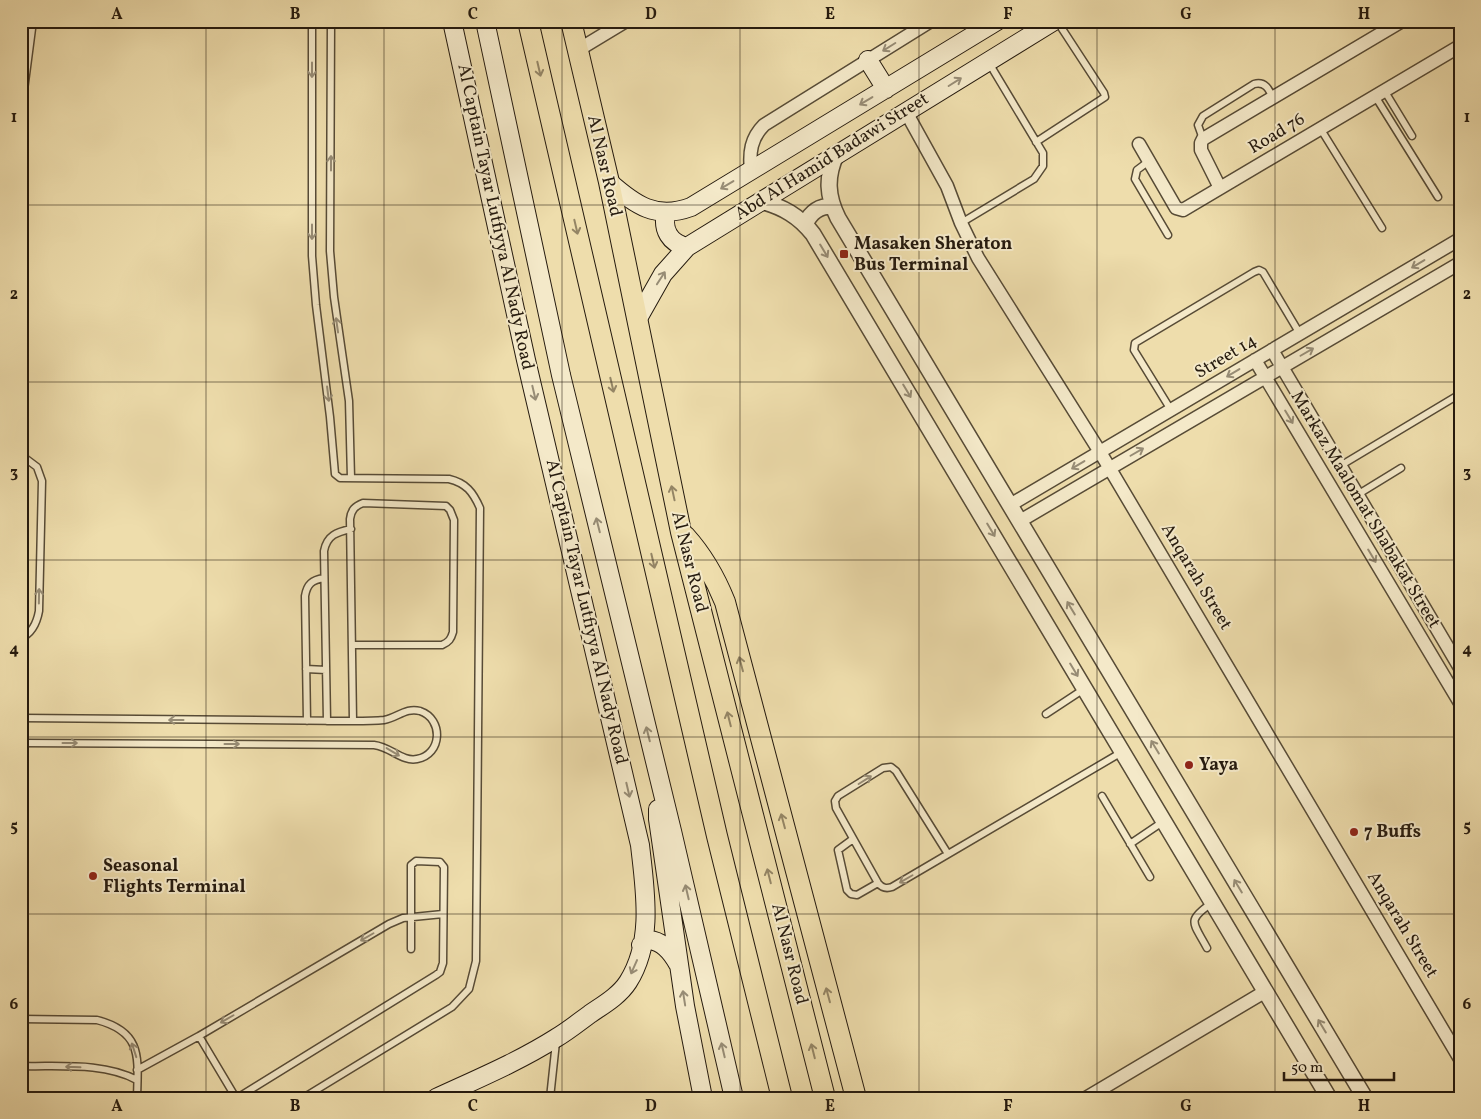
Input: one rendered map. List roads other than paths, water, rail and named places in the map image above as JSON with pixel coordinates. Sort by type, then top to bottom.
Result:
[{"type":"main road","name":"Al Captain Tayar Lutfiyya Al Nady Road","points":[[436,1098],[557,1038],[614,997],[628,982],[638,960],[645,926],[646,897],[640,845],[526,360],[452,21]]},
{"type":"main road","name":"Al Captain Tayar Lutfiyya Al Nady Road","points":[[485,21],[561,375],[662,790],[734,1098]]},
{"type":"main road","name":"Al Nasr Road","points":[[528,21],[717,836],[782,1098]]},
{"type":"main road","name":"Al Nasr Road","points":[[571,21],[609,182],[681,532],[825,1098]]},
{"type":"main road","name":"Abd Al Hamid Badawi Street","points":[[666,213],[691,207],[997,21]]},
{"type":"main road","name":"Abd Al Hamid Badawi Street","points":[[637,320],[662,274],[687,247],[1055,21]]},
{"type":"main road","points":[[868,60],[886,89]]},
{"type":"main road","points":[[609,182],[626,197],[638,204],[666,213],[665,226],[670,238],[680,245],[687,247]]},
{"type":"main road","points":[[681,532],[709,567],[725,602],[856,1098]]},
{"type":"main road","points":[[662,790],[658,819],[678,965],[703,1098]]},
{"type":"main road","points":[[641,945],[649,940],[662,944],[674,957],[678,965]]},
{"type":"street","points":[[578,50],[626,21]]},
{"type":"street","points":[[750,170],[749,158],[752,142],[764,125],[931,21]]},
{"type":"street","points":[[1220,188],[1201,150],[1203,139],[1273,98],[1384,26],[1402,21]]},
{"type":"street","name":"Road 76","points":[[1139,144],[1176,208],[1184,210],[1379,93],[1457,52]]},
{"type":"street","name":"Anqarah Street","points":[[906,112],[947,186],[961,223],[978,258],[1100,452],[1460,1059]]},
{"type":"street","points":[[836,155],[828,180],[832,206],[1365,1098]]},
{"type":"street","points":[[761,201],[785,209],[805,224],[813,234],[1266,991],[1324,1096]]},
{"type":"street","points":[[805,224],[816,210],[832,206]]},
{"type":"street","name":"Street 14","points":[[1010,505],[1460,239]]},
{"type":"street","name":"Street 14","points":[[1020,521],[1460,263]]},
{"type":"street","name":"Markaz Maalomat Shabakat Street","points":[[1272,350],[1460,668]]},
{"type":"street","name":"Markaz Maalomat Shabakat Street","points":[[1256,360],[1456,688],[1460,703]]},
{"type":"street","points":[[1086,1098],[1266,991]]},
{"type":"lane","points":[[21,113],[34,21]]},
{"type":"lane","points":[[304,1098],[452,1007],[469,988],[476,961],[480,508],[471,490],[454,480],[340,478],[335,474],[312,256],[312,21]]},
{"type":"lane","points":[[332,21],[330,251],[334,298],[349,401],[351,478]]},
{"type":"lane","points":[[1036,142],[1105,97],[1055,21]]},
{"type":"lane","points":[[961,223],[1038,175],[1044,160],[1043,153],[988,62]]},
{"type":"lane","points":[[1203,139],[1198,125],[1203,116],[1248,88],[1258,83],[1263,84],[1273,98]]},
{"type":"lane","points":[[1379,93],[1412,136]]},
{"type":"lane","points":[[1379,93],[1438,197]]},
{"type":"lane","points":[[1320,128],[1382,228]]},
{"type":"lane","points":[[1149,161],[1136,170],[1135,179],[1168,235]]},
{"type":"lane","points":[[1171,410],[1136,352],[1134,345],[1139,340],[1213,296],[1256,271],[1261,271],[1300,334]]},
{"type":"lane","points":[[1340,466],[1460,394]]},
{"type":"lane","points":[[21,454],[37,467],[42,481],[38,621],[33,630],[21,638]]},
{"type":"lane","points":[[1357,495],[1401,468]]},
{"type":"lane","points":[[352,645],[442,645],[448,642],[454,632],[454,520],[446,506],[439,504],[363,503],[357,505],[351,513],[352,645],[353,721]]},
{"type":"lane","points":[[327,721],[324,551],[328,539],[339,532],[351,530]]},
{"type":"lane","points":[[306,721],[306,590],[314,580],[324,578]]},
{"type":"lane","points":[[306,669],[326,670]]},
{"type":"lane","points":[[1046,714],[1085,688]]},
{"type":"lane","points":[[21,718],[353,721],[385,720],[407,710],[421,711],[427,715],[436,726],[437,740],[434,747],[424,757],[410,760],[403,758],[390,749],[374,745],[21,743]]},
{"type":"lane","points":[[948,854],[891,766],[883,768],[836,798],[836,808],[878,883],[884,888],[892,887],[1123,752]]},
{"type":"lane","points":[[1102,796],[1150,877]]},
{"type":"lane","points":[[1130,844],[1164,821]]},
{"type":"lane","points":[[853,838],[838,850],[847,890],[851,894],[857,895],[878,883]]},
{"type":"lane","points":[[199,1036],[236,1098],[436,975],[440,972],[443,963],[444,865],[437,861],[416,861],[412,863],[411,949]]},
{"type":"lane","points":[[1207,948],[1195,926],[1194,918],[1198,912],[1213,902]]},
{"type":"lane","points":[[137,1070],[199,1036],[389,924],[411,917],[443,914]]},
{"type":"lane","points":[[21,1019],[97,1020],[108,1023],[123,1031],[132,1042],[136,1052],[137,1098]]},
{"type":"lane","points":[[550,1098],[557,1038]]},
{"type":"lane","points":[[21,1066],[100,1068],[116,1071],[137,1080]]},
{"type":"place","name":"Masaken Sheraton Bus Terminal","points":[[844,254]]},
{"type":"place","name":"Yaya","points":[[1189,765]]},
{"type":"place","name":"7 Buffs","points":[[1354,832]]},
{"type":"place","name":"Seasonal Flights Terminal","points":[[93,876]]}]
